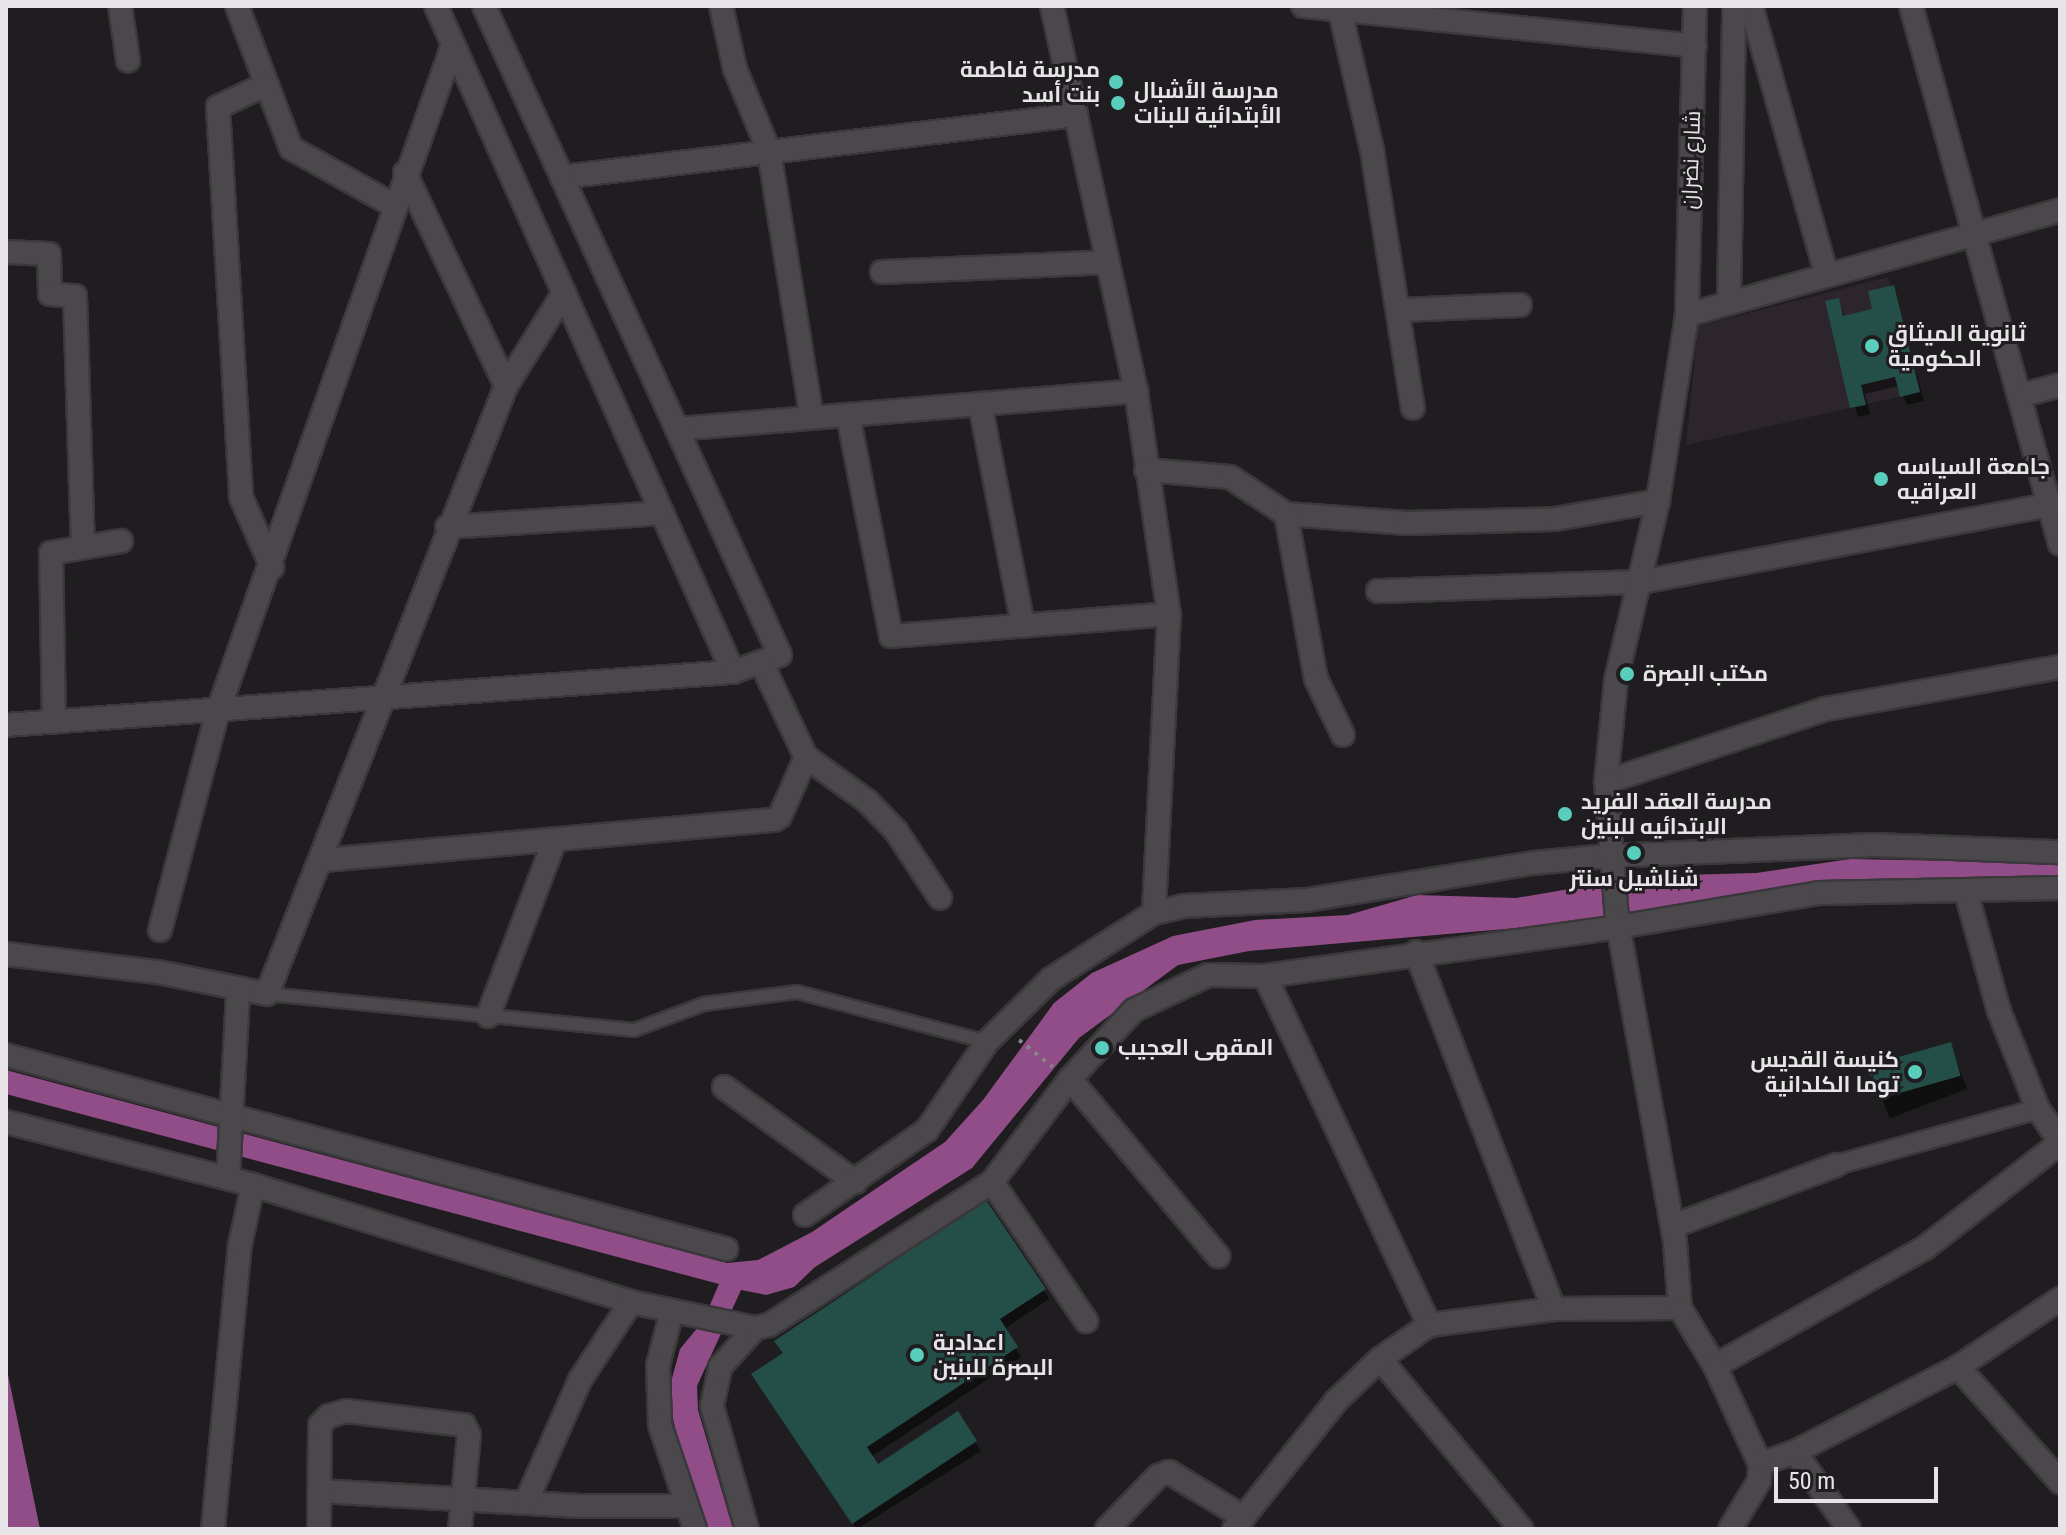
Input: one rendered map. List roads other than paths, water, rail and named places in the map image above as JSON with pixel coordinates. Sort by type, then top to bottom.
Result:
[{"type":"street","points":[[120,6],[128,60]]},
{"type":"street","points":[[237,6],[265,85],[294,151],[393,205]]},
{"type":"street","points":[[436,6],[733,672]]},
{"type":"street","points":[[484,6],[677,429],[771,658],[806,757],[867,801],[896,831],[940,898]]},
{"type":"street","points":[[721,6],[735,69],[769,151],[812,418]]},
{"type":"street","points":[[1052,6],[1136,391],[1169,614],[1154,913]]},
{"type":"street","points":[[1303,6],[1695,46]]},
{"type":"street","name":"شارع نضران","points":[[1680,1308],[1673,1226],[1617,923],[1606,782],[1616,680],[1658,501],[1687,315],[1695,6]]},
{"type":"street","name":"شارع نضران","points":[[1729,303],[1734,6]]},
{"type":"street","points":[[1751,6],[1827,276]]},
{"type":"street","points":[[1911,6],[2060,544]]},
{"type":"street","points":[[1340,8],[1400,310],[1413,408]]},
{"type":"street","points":[[160,930],[218,711],[272,567],[393,205],[453,45]]},
{"type":"street","points":[[265,85],[218,107],[241,497],[272,567]]},
{"type":"street","points":[[562,177],[1076,115]]},
{"type":"street","points":[[405,173],[506,386]]},
{"type":"street","points":[[1687,315],[2060,210]]},
{"type":"street","points":[[6,252],[49,254],[50,294],[75,296],[83,544]]},
{"type":"street","points":[[882,272],[1108,262]]},
{"type":"street","points":[[6,954],[158,972],[238,991],[267,994],[324,860],[380,696],[506,386],[564,293]]},
{"type":"street","points":[[1400,310],[1520,305]]},
{"type":"street","points":[[2019,396],[2060,385]]},
{"type":"street","points":[[677,429],[1136,391]]},
{"type":"street","points":[[980,404],[1023,626]]},
{"type":"street","points":[[848,415],[891,636],[1169,614]]},
{"type":"street","points":[[1146,470],[1230,477],[1286,514],[1482,523],[1555,519],[1658,501]]},
{"type":"street","points":[[1378,591],[1641,582],[2049,505]]},
{"type":"street","points":[[447,527],[662,513]]},
{"type":"street","points":[[1286,514],[1316,679],[1343,735]]},
{"type":"street","points":[[54,722],[51,553],[83,544],[121,541]]},
{"type":"street","points":[[6,725],[733,672],[771,658]]},
{"type":"street","points":[[1606,782],[1826,709],[2060,667]]},
{"type":"street","points":[[324,860],[774,820],[780,816],[806,757]]},
{"type":"street","points":[[488,1016],[555,840]]},
{"type":"street","points":[[805,1215],[927,1130],[997,1037],[1051,979],[1154,913],[1184,906],[1307,900],[1533,863],[1874,845],[2060,852]]},
{"type":"street","points":[[6,1122],[229,1173],[253,1185],[631,1302],[746,1326],[769,1325],[992,1182],[1066,1076],[1134,1010],[1208,975],[1265,976],[1819,893],[2060,888]]},
{"type":"street","points":[[1715,1366],[1926,1247],[2060,1142],[2038,1109],[1999,1011],[1966,892]]},
{"type":"street","points":[[1416,952],[1554,1309]]},
{"type":"street","points":[[1265,976],[1429,1325]]},
{"type":"street","points":[[229,1173],[238,991]]},
{"type":"street","points":[[6,1055],[726,1249]]},
{"type":"street","points":[[1066,1076],[1218,1256]]},
{"type":"street","points":[[724,1087],[855,1182]]},
{"type":"street","points":[[1673,1226],[1836,1165],[2038,1109]]},
{"type":"street","points":[[992,1182],[1086,1321]]},
{"type":"street","points":[[213,1529],[240,1245],[253,1185]]},
{"type":"street","points":[[1760,1464],[1795,1452],[1958,1367],[2060,1299]]},
{"type":"street","points":[[526,1502],[580,1380],[631,1302]]},
{"type":"street","points":[[1107,1529],[1158,1476],[1169,1472],[1239,1523],[1336,1401],[1380,1359],[1429,1325],[1554,1309],[1680,1308],[1715,1366],[1760,1464],[1759,1481],[1730,1529]]},
{"type":"street","points":[[672,1311],[658,1365],[657,1397],[660,1425],[695,1529]]},
{"type":"street","points":[[746,1326],[720,1367],[712,1406],[747,1529]]},
{"type":"street","points":[[1380,1359],[1521,1529]]},
{"type":"street","points":[[1958,1367],[2060,1482]]},
{"type":"street","points":[[319,1529],[320,1425],[329,1416],[346,1411],[464,1425],[469,1435],[460,1529]]},
{"type":"street","points":[[1795,1452],[1849,1529]]},
{"type":"street","points":[[319,1491],[526,1502],[579,1518],[687,1506]]},
{"type":"lane","points":[[267,994],[634,1030],[704,1004],[797,992],[997,1037]]},
{"type":"place","name":"مدرسة فاطمة بنت أسد","points":[[1116,82]]},
{"type":"place","name":"مدرسة الأشبال الأبتدائية للبنات","points":[[1118,103]]},
{"type":"place","name":"ثانوية الميثاق الحكومية","points":[[1872,346]]},
{"type":"place","name":"جامعة السياسه العراقيه","points":[[1881,479]]},
{"type":"place","name":"مكتب البصرة","points":[[1627,674]]},
{"type":"place","name":"مدرسة العقد الفريد الابتدائيه للبنين","points":[[1565,814]]},
{"type":"place","name":"شناشيل سنتر","points":[[1634,853]]},
{"type":"place","name":"المقهى العجيب","points":[[1102,1048]]},
{"type":"place","name":"كنيسة القديس توما الكلدانية","points":[[1915,1072]]},
{"type":"place","name":"اعدادية البصرة للبنين","points":[[917,1355]]}]
